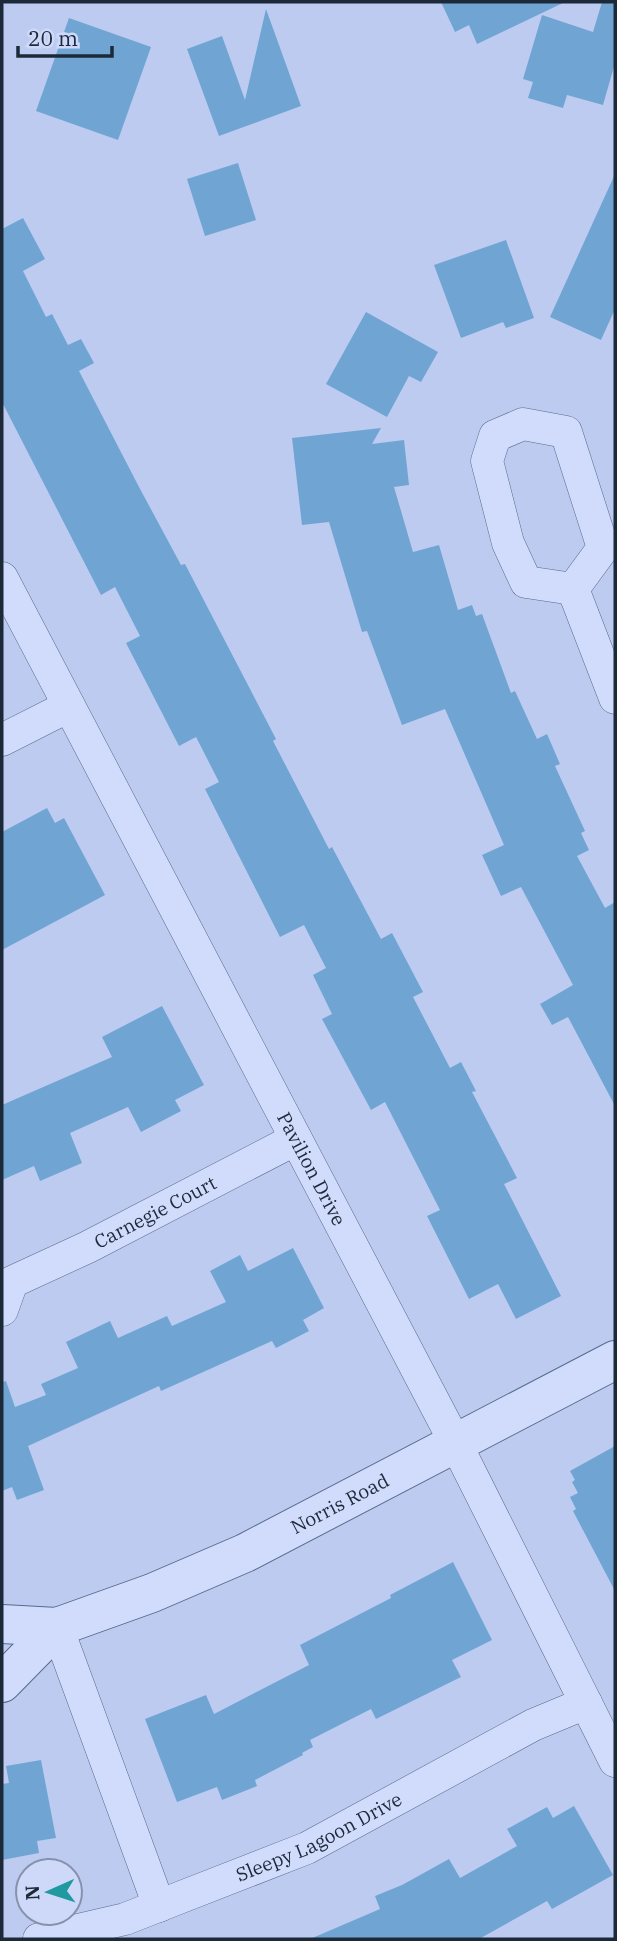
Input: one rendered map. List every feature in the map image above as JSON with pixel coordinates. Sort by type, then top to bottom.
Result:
[{"type":"street","points":[[523,424],[566,432],[603,548],[573,590],[526,582],[508,543],[487,461],[495,436],[523,424]]},
{"type":"street","name":"Pavilion Drive","points":[[2,578],[456,1444],[615,1761]]},
{"type":"street","points":[[573,590],[615,698]]},
{"type":"street","points":[[2,740],[69,706]]},
{"type":"street","name":"Carnegie Court","points":[[5,1290],[296,1139]]},
{"type":"street","name":"Norris Road","points":[[2,1682],[57,1628],[152,1593],[245,1553],[615,1360]]},
{"type":"street","name":"Norris Road","points":[[2,1624],[57,1628]]},
{"type":"street","points":[[57,1628],[159,1906]]},
{"type":"street","name":"Sleepy Lagoon Drive","points":[[39,1939],[125,1919],[307,1848],[533,1725],[586,1703]]},
{"type":"building","points":[[441,2],[565,2],[477,44],[469,25],[455,32]]},
{"type":"building","points":[[602,2],[615,2],[615,63],[603,105],[567,95],[563,108],[528,98],[533,82],[523,79],[542,15],[593,32]]},
{"type":"building","points":[[266,9],[301,106],[219,136],[187,49],[222,36],[245,100]]},
{"type":"building","points":[[69,18],[151,47],[118,140],[36,111]]},
{"type":"building","points":[[238,163],[256,220],[205,236],[187,179]]},
{"type":"building","points":[[615,174],[615,309],[601,340],[550,317]]},
{"type":"building","points":[[23,218],[45,259],[23,271],[46,317],[52,314],[68,345],[81,339],[94,363],[79,371],[139,487],[181,565],[185,564],[276,739],[273,741],[329,849],[332,847],[381,939],[392,933],[423,992],[413,997],[450,1068],[461,1062],[476,1091],[472,1092],[517,1178],[504,1184],[561,1296],[516,1319],[498,1284],[469,1299],[427,1216],[440,1210],[385,1102],[371,1110],[322,1019],[332,1014],[313,975],[326,968],[304,925],[280,937],[205,789],[219,782],[196,737],[179,746],[126,643],[140,636],[115,587],[101,595],[2,402],[2,229]]},
{"type":"building","points":[[506,240],[534,318],[506,328],[503,322],[461,338],[434,265]]},
{"type":"building","points":[[366,312],[438,352],[421,382],[409,376],[387,417],[326,384]]},
{"type":"building","points":[[381,428],[372,444],[404,440],[409,485],[394,487],[413,552],[439,545],[458,610],[472,605],[476,616],[482,614],[511,693],[515,691],[537,739],[547,734],[560,764],[555,766],[585,831],[581,833],[589,850],[577,856],[605,908],[615,902],[615,1106],[568,1017],[552,1025],[540,1004],[573,985],[521,887],[501,896],[482,855],[504,845],[445,709],[402,725],[367,631],[362,632],[329,522],[302,525],[292,438]]},
{"type":"building","points":[[47,808],[55,823],[64,818],[105,895],[2,950],[2,832]]},
{"type":"building","points":[[162,1006],[204,1085],[175,1100],[181,1111],[141,1132],[128,1107],[70,1133],[82,1163],[40,1181],[34,1166],[2,1180],[2,1105],[112,1057],[102,1037]]},
{"type":"building","points":[[293,1248],[324,1308],[303,1320],[309,1331],[276,1348],[272,1341],[161,1391],[159,1386],[28,1446],[44,1490],[17,1500],[12,1487],[2,1491],[2,1382],[6,1381],[15,1407],[46,1395],[41,1384],[78,1368],[66,1342],[110,1321],[118,1338],[167,1316],[172,1326],[226,1302],[210,1271],[240,1255],[248,1271]]},
{"type":"building","points":[[615,1446],[615,1591],[573,1511],[576,1509],[570,1497],[578,1493],[570,1471]]},
{"type":"building","points":[[453,1562],[492,1640],[452,1660],[461,1677],[376,1719],[371,1709],[310,1740],[313,1747],[255,1780],[257,1786],[222,1800],[217,1787],[177,1802],[145,1719],[206,1695],[214,1714],[309,1665],[300,1645]]},
{"type":"building","points":[[41,1760],[56,1838],[37,1841],[39,1853],[2,1860],[2,1784],[9,1783],[6,1766]]},
{"type":"building","points":[[574,1806],[613,1875],[552,1909],[547,1901],[479,1939],[310,1939],[380,1909],[375,1896],[402,1885],[449,1859],[460,1878],[517,1846],[507,1829],[547,1807],[553,1818]]}]
